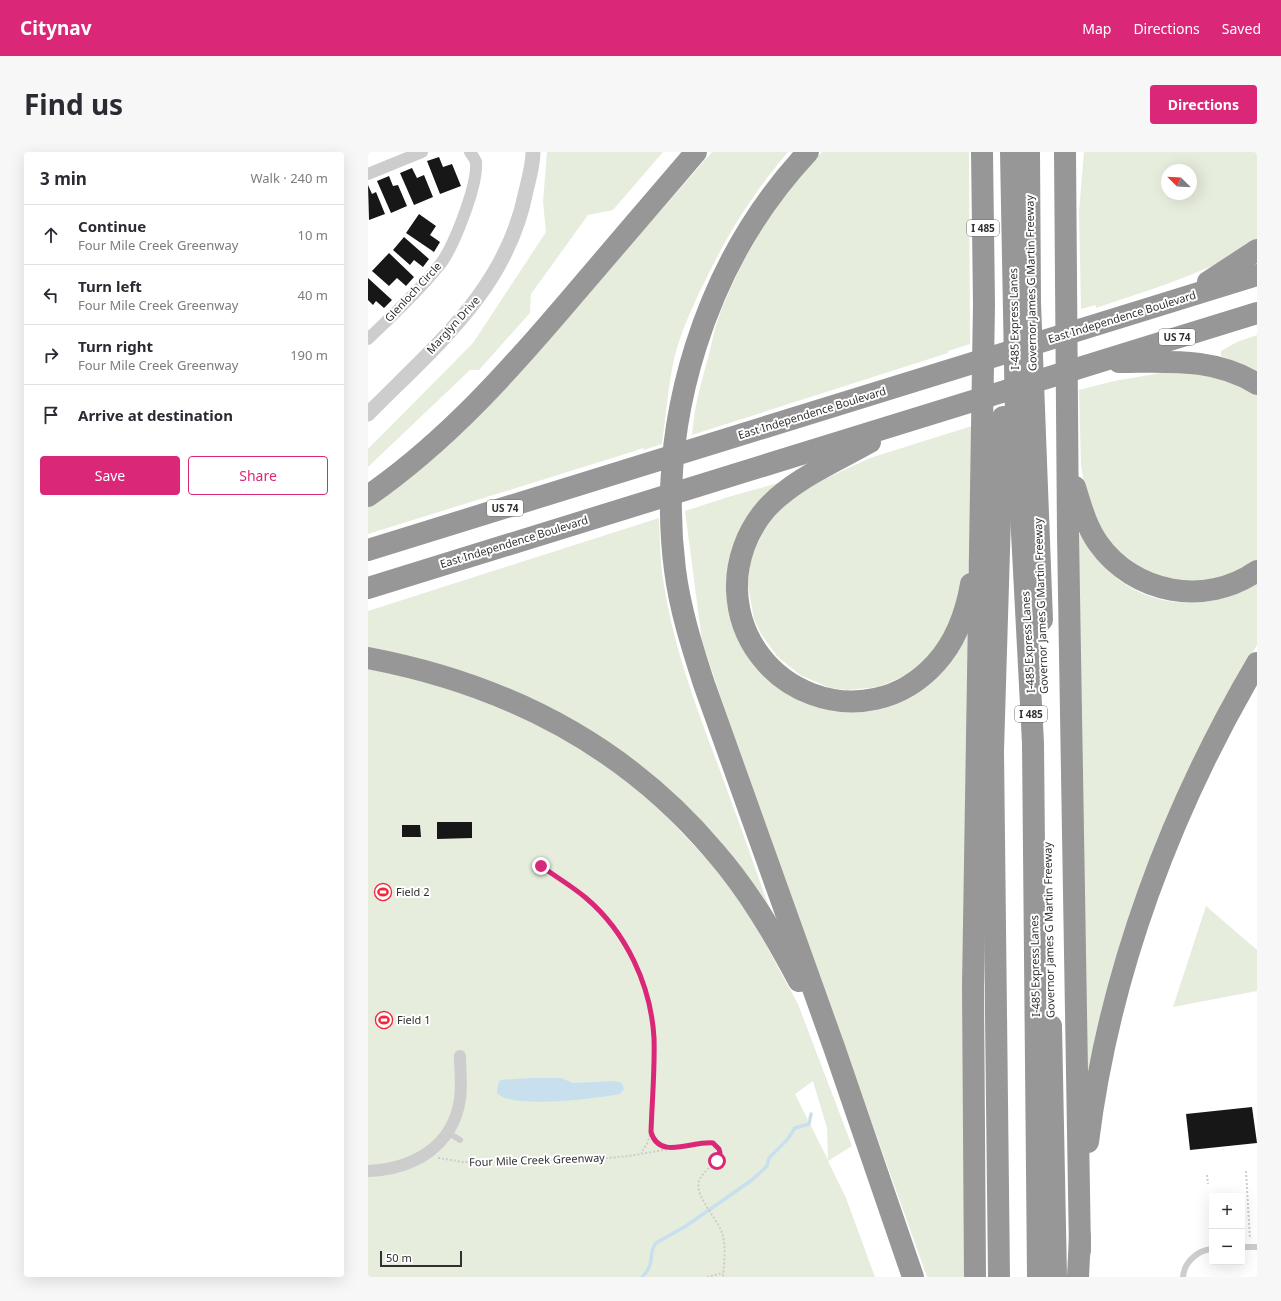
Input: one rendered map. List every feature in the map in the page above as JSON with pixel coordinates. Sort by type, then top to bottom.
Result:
[{"type":"highway","points":[[368,496],[417,458],[479,401],[535,340],[696,152]]},
{"type":"highway","points":[[808,152],[773,195],[750,228],[714,297],[688,374],[674,452],[671,500],[676,571],[692,646],[914,1277]]},
{"type":"highway","name":"I 485","points":[[975,1277],[972,986],[984,304],[982,152]]},
{"type":"highway","name":"I-485 Express Lanes","points":[[998,152],[1003,423],[993,751],[999,1277]]},
{"type":"highway","name":"I-485 Express Lanes","points":[[1011,152],[1016,418],[1033,742],[1038,1277]]},
{"type":"highway","name":"Governor James G Martin Freeway","points":[[1029,152],[1030,303],[1044,662],[1056,1277]]},
{"type":"highway","points":[[1065,152],[1080,1251]]},
{"type":"highway","points":[[1066,192],[1072,152]]},
{"type":"highway","points":[[1178,300],[1257,250]]},
{"type":"highway","name":"East Independence Boulevard","points":[[368,550],[1257,275]]},
{"type":"highway","name":"East Independence Boulevard","points":[[368,588],[1257,313]]},
{"type":"highway","points":[[1098,362],[1206,364],[1233,371],[1257,384]]},
{"type":"highway","points":[[905,421],[797,484],[776,500],[758,520],[745,544],[740,558],[737,585],[742,619],[756,650],[764,662],[784,680],[822,698],[849,701],[863,700],[883,696],[903,689],[920,678],[936,664],[948,647],[959,627],[969,597],[980,528]]},
{"type":"highway","points":[[1068,450],[1079,502],[1090,530],[1106,553],[1126,571],[1150,584],[1164,589],[1191,592],[1218,589],[1231,585],[1257,571]]},
{"type":"highway","points":[[368,658],[438,674],[507,698],[572,732],[603,751],[634,774],[689,823],[738,881],[780,945],[835,1050]]},
{"type":"highway","points":[[1078,1277],[1085,1172],[1096,1092],[1113,1014],[1135,934],[1162,857],[1194,781],[1216,735],[1257,663]]},
{"type":"street","points":[[368,174],[422,152]]},
{"type":"street","name":"Glenloch Circle","points":[[368,339],[439,266],[457,232],[475,182],[476,161],[470,152]]},
{"type":"street","name":"Marglyn Drive","points":[[368,414],[457,324],[489,283],[509,246],[522,211],[533,154]]},
{"type":"street","points":[[368,1171],[395,1168],[408,1164],[431,1151],[447,1132],[453,1122],[460,1098],[460,1056]]},
{"type":"lane","points":[[447,1132],[460,1140]]},
{"type":"lane","points":[[1245,1247],[1257,1247]]},
{"type":"lane","points":[[1183,1277],[1192,1257],[1209,1250]]},
{"type":"path","points":[[541,866],[586,898],[597,908],[617,933],[634,960],[648,1000],[654,1038],[651,1132],[647,1144],[640,1154]]},
{"type":"path","points":[[651,1132],[657,1142],[669,1148]]},
{"type":"path","name":"Four Mile Creek Greenway","points":[[434,1156],[444,1160],[463,1162],[596,1159],[640,1154],[669,1148],[709,1143],[719,1149],[720,1157],[700,1179],[699,1192],[702,1199],[715,1217],[724,1240],[723,1277]]},
{"type":"path","points":[[1246,1170],[1250,1239]]},
{"type":"path","points":[[1207,1174],[1208,1184]]},
{"type":"path","points":[[707,1277],[723,1272]]},
{"type":"green space","points":[[547,152],[663,152],[613,210],[588,215],[531,294],[530,313],[479,370],[470,370],[368,467],[368,449],[473,343],[546,232],[543,202]]},
{"type":"green space","points":[[712,152],[788,152],[743,212],[716,260],[688,317],[674,359],[662,444],[644,450],[643,448],[368,534],[368,507],[406,481],[454,439],[591,290]]},
{"type":"green space","points":[[822,152],[969,152],[970,344],[948,351],[948,353],[692,435],[698,396],[716,325],[735,279],[774,211],[805,170]]},
{"type":"green space","points":[[1084,152],[1257,152],[1257,242],[1219,263],[1179,280],[1096,308],[1096,305],[1081,309],[1079,211]]},
{"type":"green space","points":[[1257,335],[1257,373],[1221,356],[1221,351],[1237,342]]},
{"type":"green space","points":[[1173,371],[1226,378],[1257,395],[1257,564],[1227,581],[1165,583],[1113,552],[1087,502],[1081,465],[1079,390],[1114,381]]},
{"type":"green space","points":[[972,426],[970,553],[967,587],[953,629],[913,672],[879,687],[847,690],[830,688],[800,675],[777,656],[761,634],[754,619],[748,586],[749,571],[751,558],[764,529],[775,515],[803,489],[870,458]]},
{"type":"green space","points":[[782,482],[759,510],[737,611],[803,694],[915,691],[933,678],[948,662],[972,625],[983,1277],[927,1277],[730,725],[702,641],[685,511]]},
{"type":"green space","points":[[659,518],[660,552],[663,577],[669,614],[676,642],[694,698],[771,912],[624,756],[368,652],[368,611]]},
{"type":"green space","points":[[1078,534],[1082,534],[1097,558],[1115,576],[1135,590],[1158,599],[1182,602],[1207,601],[1232,595],[1257,584],[1257,645],[1235,682],[1091,1069],[1084,1068]]},
{"type":"green space","points":[[368,669],[423,680],[469,694],[538,724],[601,760],[661,810],[722,876],[748,912],[798,1004],[852,1146],[828,1161],[846,1198],[875,1277],[368,1277]],"holes":[[[813,1081],[827,1128],[828,1160],[795,1094]]]},
{"type":"green space","points":[[1206,906],[1257,950],[1257,991],[1173,1007]]},
{"type":"water","points":[[561,1078],[573,1083],[616,1081],[622,1083],[624,1089],[620,1094],[594,1098],[537,1102],[519,1101],[505,1098],[497,1093],[500,1080]]},
{"type":"building","points":[[439,157],[443,167],[452,164],[461,186],[440,194],[427,161]]},
{"type":"building","points":[[412,168],[417,178],[424,175],[433,197],[414,205],[400,173]]},
{"type":"building","points":[[389,176],[393,186],[398,185],[407,206],[391,213],[377,181]]},
{"type":"building","points":[[368,185],[372,194],[376,192],[385,214],[369,220]]},
{"type":"building","points":[[419,214],[436,226],[430,235],[440,242],[434,252],[406,233]]},
{"type":"building","points":[[404,237],[429,259],[423,267],[414,260],[410,265],[393,250]]},
{"type":"building","points":[[389,253],[414,277],[406,286],[397,278],[389,286],[372,271]]},
{"type":"building","points":[[368,278],[392,300],[384,308],[376,301],[373,305],[368,300]]},
{"type":"building","points":[[437,822],[472,822],[472,838],[437,839]]},
{"type":"building","points":[[402,825],[420,825],[421,837],[402,837]]},
{"type":"building","points":[[1252,1107],[1257,1143],[1190,1150],[1186,1114]]},
{"type":"waterway","points":[[642,1277],[647,1272],[651,1263],[652,1251],[656,1243],[686,1226],[752,1180],[767,1166],[769,1158],[787,1140],[795,1128],[809,1124],[811,1114]]},
{"type":"place","name":"Field 2","points":[[383,892]]},
{"type":"place","name":"Field 1","points":[[384,1020]]},
{"type":"route","points":[[541,866],[586,898],[608,920],[628,948],[640,974],[648,1000],[654,1038],[652,1136],[660,1145],[669,1148],[713,1143],[719,1149],[720,1153],[720,1157],[717,1161]]}]
